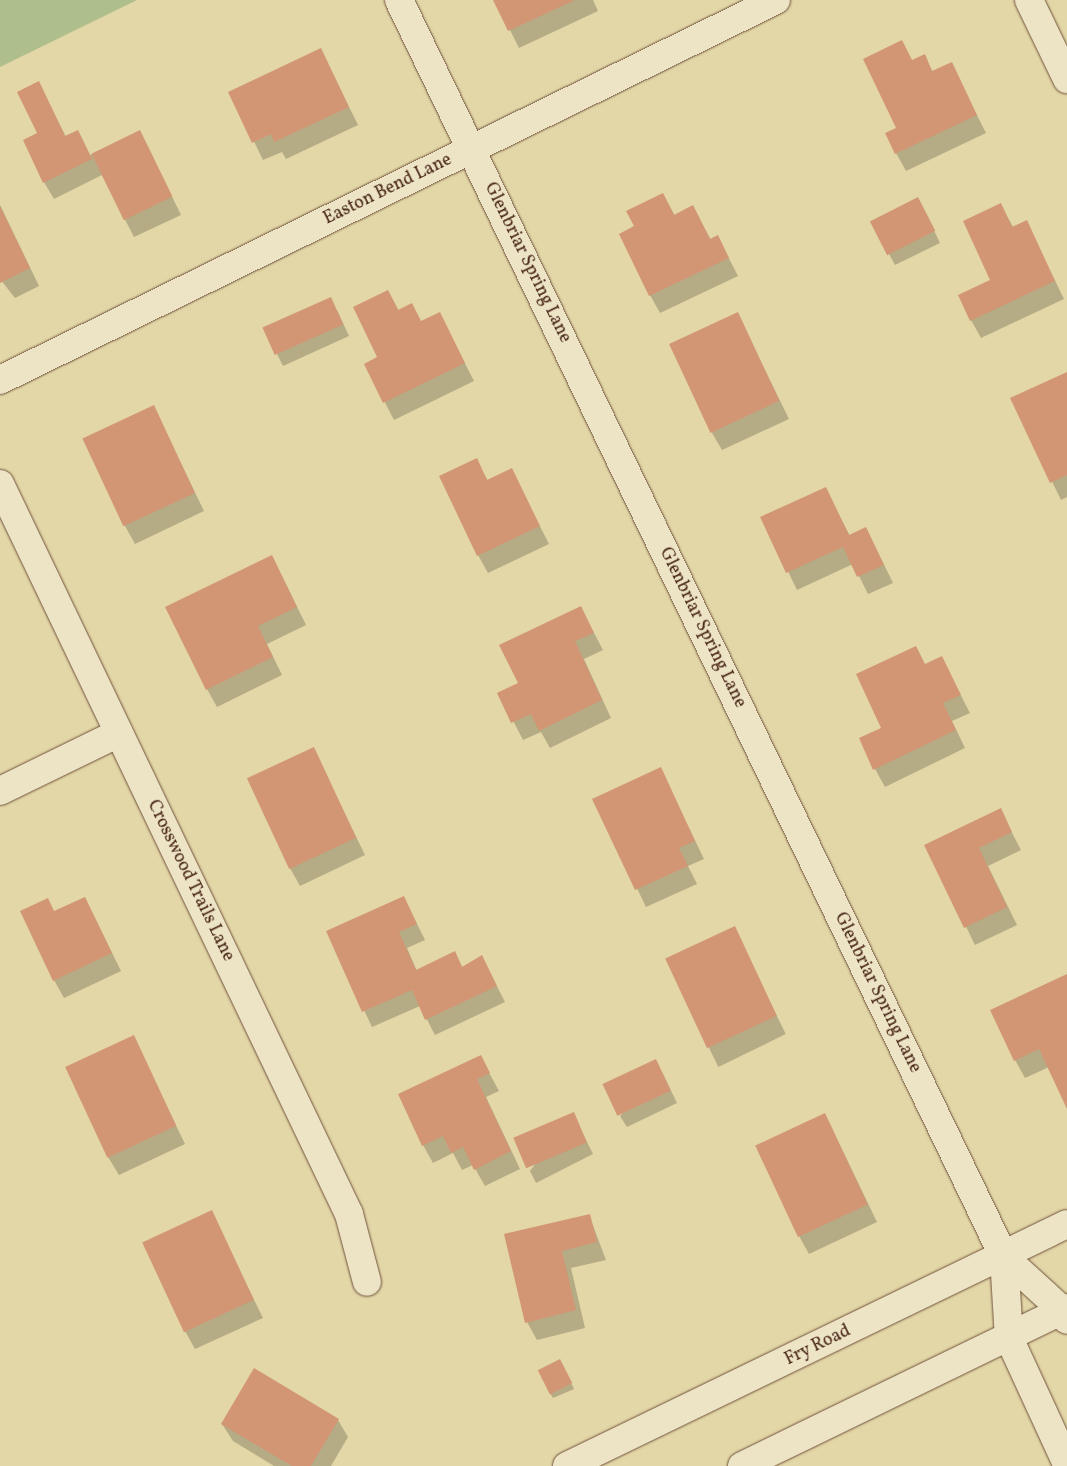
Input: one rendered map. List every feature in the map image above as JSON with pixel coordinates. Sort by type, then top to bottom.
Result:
[{"type":"street","name":"Glenbriar Spring Lane","points":[[399,0],[1004,1257]]},
{"type":"street","name":"Easton Bend Lane","points":[[0,380],[776,0]]},
{"type":"street","points":[[1029,0],[1067,79]]},
{"type":"street","name":"Crosswood Trails Lane","points":[[0,484],[349,1214],[367,1282]]},
{"type":"street","points":[[0,791],[119,733]]},
{"type":"street","name":"Fry Road","points":[[567,1466],[1004,1257],[1067,1224]]},
{"type":"street","points":[[742,1466],[1065,1313],[1004,1257]]},
{"type":"street","points":[[1004,1257],[1009,1338],[1067,1464]]},
{"type":"green space","points":[[0,0],[137,0],[0,67]]},
{"type":"building","points":[[493,0],[575,0],[508,31]]},
{"type":"building","points":[[902,40],[912,60],[925,54],[932,71],[952,62],[977,115],[895,154],[885,133],[896,128],[863,59]]},
{"type":"building","points":[[321,48],[349,107],[274,142],[271,134],[252,143],[228,92]]},
{"type":"building","points":[[39,81],[65,136],[78,130],[92,159],[43,183],[23,140],[37,133],[17,92]]},
{"type":"building","points":[[140,130],[172,197],[124,220],[91,154]]},
{"type":"building","points":[[663,193],[674,215],[693,205],[710,239],[718,235],[729,258],[649,296],[619,234],[634,226],[626,211]]},
{"type":"building","points":[[918,197],[935,231],[887,255],[870,222]]},
{"type":"building","points":[[1001,203],[1012,227],[1027,220],[1055,281],[970,321],[958,295],[990,280],[963,221]]},
{"type":"building","points":[[0,206],[30,268],[0,283]]},
{"type":"building","points":[[388,290],[398,310],[412,303],[421,321],[440,312],[465,363],[383,403],[364,364],[377,357],[353,307]]},
{"type":"building","points":[[331,297],[343,324],[275,355],[262,328]]},
{"type":"building","points":[[738,312],[779,401],[711,433],[669,344]]},
{"type":"building","points":[[1067,372],[1067,475],[1050,483],[1010,398]]},
{"type":"building","points":[[154,405],[195,493],[123,526],[82,438]]},
{"type":"building","points":[[477,458],[487,480],[512,468],[540,526],[477,556],[439,476]]},
{"type":"building","points":[[826,487],[849,535],[866,527],[884,565],[857,577],[843,547],[786,573],[760,517]]},
{"type":"building","points":[[272,555],[297,607],[258,626],[273,657],[206,690],[165,607]]},
{"type":"building","points":[[581,606],[594,633],[575,641],[602,700],[539,731],[531,714],[511,723],[497,693],[518,683],[499,645]]},
{"type":"building","points":[[916,646],[925,664],[942,656],[961,695],[943,703],[956,730],[873,770],[859,738],[881,728],[856,674]]},
{"type":"building","points":[[314,747],[356,838],[289,869],[247,778]]},
{"type":"building","points":[[661,767],[695,841],[679,848],[688,866],[635,890],[592,799]]},
{"type":"building","points":[[1001,808],[1012,832],[979,848],[1007,907],[964,928],[924,845]]},
{"type":"building","points":[[404,896],[417,924],[399,932],[416,970],[455,951],[462,967],[482,955],[497,986],[425,1020],[412,990],[362,1012],[326,931]]},
{"type":"building","points":[[85,897],[112,953],[53,981],[20,911],[48,898],[54,911]]},
{"type":"building","points":[[735,926],[777,1016],[707,1048],[665,959]]},
{"type":"building","points":[[1067,974],[1067,1109],[1039,1049],[1014,1061],[990,1010]]},
{"type":"building","points":[[134,1035],[176,1126],[107,1158],[65,1067]]},
{"type":"building","points":[[481,1055],[490,1073],[477,1079],[511,1151],[474,1170],[463,1147],[451,1153],[443,1136],[422,1146],[398,1094]]},
{"type":"building","points":[[656,1059],[671,1091],[617,1116],[603,1084]]},
{"type":"building","points":[[574,1112],[587,1142],[526,1168],[513,1138]]},
{"type":"building","points":[[825,1113],[868,1205],[798,1237],[755,1146]]},
{"type":"building","points":[[212,1210],[254,1300],[184,1332],[142,1243]]},
{"type":"building","points":[[590,1214],[597,1242],[562,1251],[576,1310],[525,1323],[504,1234]]},
{"type":"building","points":[[560,1359],[572,1383],[550,1394],[538,1370]]},
{"type":"building","points":[[254,1368],[339,1419],[311,1466],[292,1466],[221,1424]]}]
